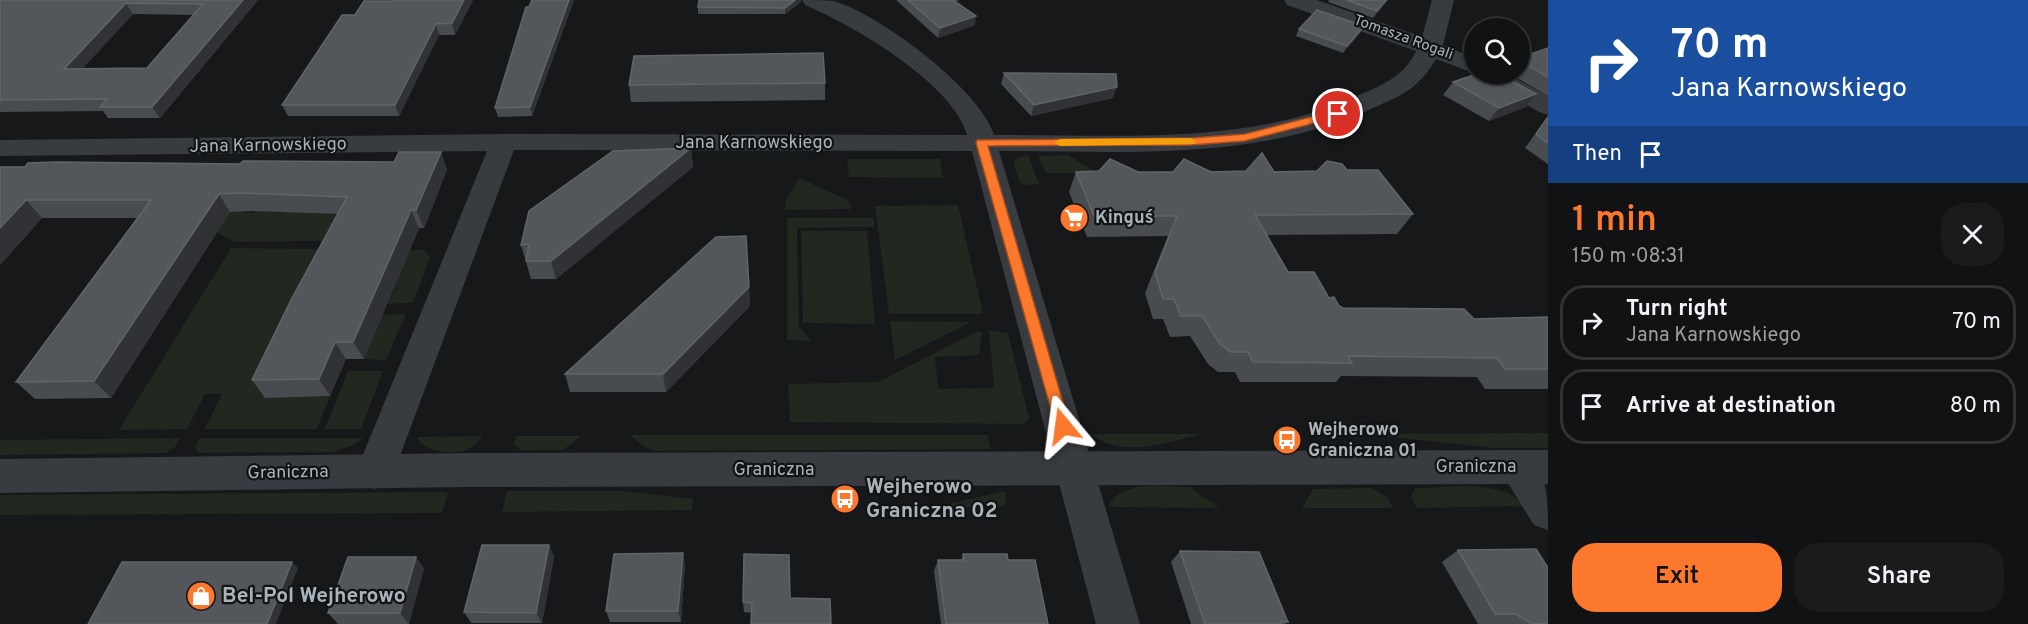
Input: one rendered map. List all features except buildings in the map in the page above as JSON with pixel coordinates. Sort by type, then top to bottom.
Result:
[{"type":"street","points":[[813,0],[858,21],[920,63],[972,114],[979,129],[981,143],[1118,624]]},
{"type":"street","name":"Tomasza Rogali","points":[[1296,0],[1430,46],[1464,61]]},
{"type":"street","name":"Jana Karnowskiego","points":[[0,148],[504,142],[981,143],[1191,141],[1245,138],[1354,109],[1402,85],[1421,64],[1430,46],[1436,33],[1443,0]]},
{"type":"street","points":[[1507,84],[1548,107]]},
{"type":"street","points":[[375,472],[504,142]]},
{"type":"street","points":[[1533,467],[1548,512]]},
{"type":"street","name":"Graniczna","points":[[0,476],[1533,467]]},
{"type":"shaded area","points":[[1028,155],[1039,184],[1024,185],[1019,182],[1014,162],[1018,157]]},
{"type":"shaded area","points":[[1068,155],[1097,173],[1046,173],[1038,156]]},
{"type":"shaded area","points":[[847,159],[940,159],[943,178],[849,177]]},
{"type":"shaded area","points":[[799,178],[848,200],[851,209],[785,210],[786,200]]},
{"type":"shaded area","points":[[958,205],[983,314],[889,314],[875,206]]},
{"type":"shaded area","points":[[255,210],[279,210],[280,214],[282,210],[334,215],[336,211],[374,240],[234,242],[205,225],[230,211],[253,213]]},
{"type":"shaded area","points":[[787,218],[874,218],[875,227],[797,228],[799,327],[812,341],[787,340]]},
{"type":"shaded area","points":[[801,231],[867,231],[875,324],[803,323]]},
{"type":"shaded area","points":[[231,248],[424,250],[430,257],[413,303],[374,304],[376,299],[390,299],[397,282],[383,282],[265,397],[330,396],[317,429],[205,429],[222,394],[205,394],[187,429],[119,430]]},
{"type":"shaded area","points":[[406,314],[386,360],[364,359],[371,340],[370,315]]},
{"type":"shaded area","points":[[890,321],[971,322],[895,360]]},
{"type":"shaded area","points":[[989,330],[1008,333],[1029,418],[1023,424],[790,422],[788,384],[878,382],[976,332],[982,332],[979,355],[935,357],[938,389],[994,388]]},
{"type":"shaded area","points":[[348,371],[383,371],[361,429],[325,429]]},
{"type":"shaded area","points":[[1548,433],[1548,448],[1494,448],[1363,434]]},
{"type":"shaded area","points":[[1091,434],[1202,434],[1131,448],[1103,442]]},
{"type":"shaded area","points":[[630,435],[988,435],[990,449],[656,451],[644,447]]},
{"type":"shaded area","points":[[482,436],[472,447],[455,452],[432,449],[420,442],[417,437]]},
{"type":"shaded area","points":[[516,436],[581,436],[563,450],[520,450],[514,444]]},
{"type":"shaded area","points":[[180,438],[176,446],[166,453],[0,455],[0,440]]},
{"type":"shaded area","points":[[200,438],[363,438],[353,445],[334,452],[198,453],[195,447]]},
{"type":"shaded area","points":[[1144,486],[1190,487],[1219,508],[1108,507],[1114,498],[1133,488]]},
{"type":"shaded area","points":[[1474,486],[1489,488],[1515,497],[1525,506],[1417,508],[1411,497],[1415,488]]},
{"type":"shaded area","points":[[1372,488],[1387,497],[1393,508],[1302,508],[1313,489]]},
{"type":"shaded area","points":[[507,491],[622,491],[693,499],[692,510],[502,512]]},
{"type":"shaded area","points":[[1005,491],[1007,501],[1002,507],[914,508],[943,505]]},
{"type":"shaded area","points":[[448,492],[442,513],[0,515],[0,495]]},
{"type":"slow traffic","points":[[1060,142],[1191,141]]},
{"type":"place","name":"Kinguś","points":[[1074,218]]},
{"type":"place","name":"Wejherowo Graniczna 01","points":[[1287,440]]},
{"type":"place","name":"Wejherowo Graniczna 02","points":[[845,499]]},
{"type":"place","name":"Bel-Pol Wejherowo","points":[[201,596]]},
{"type":"route","points":[[1063,426],[981,143],[1191,141],[1245,138],[1338,114]]}]
